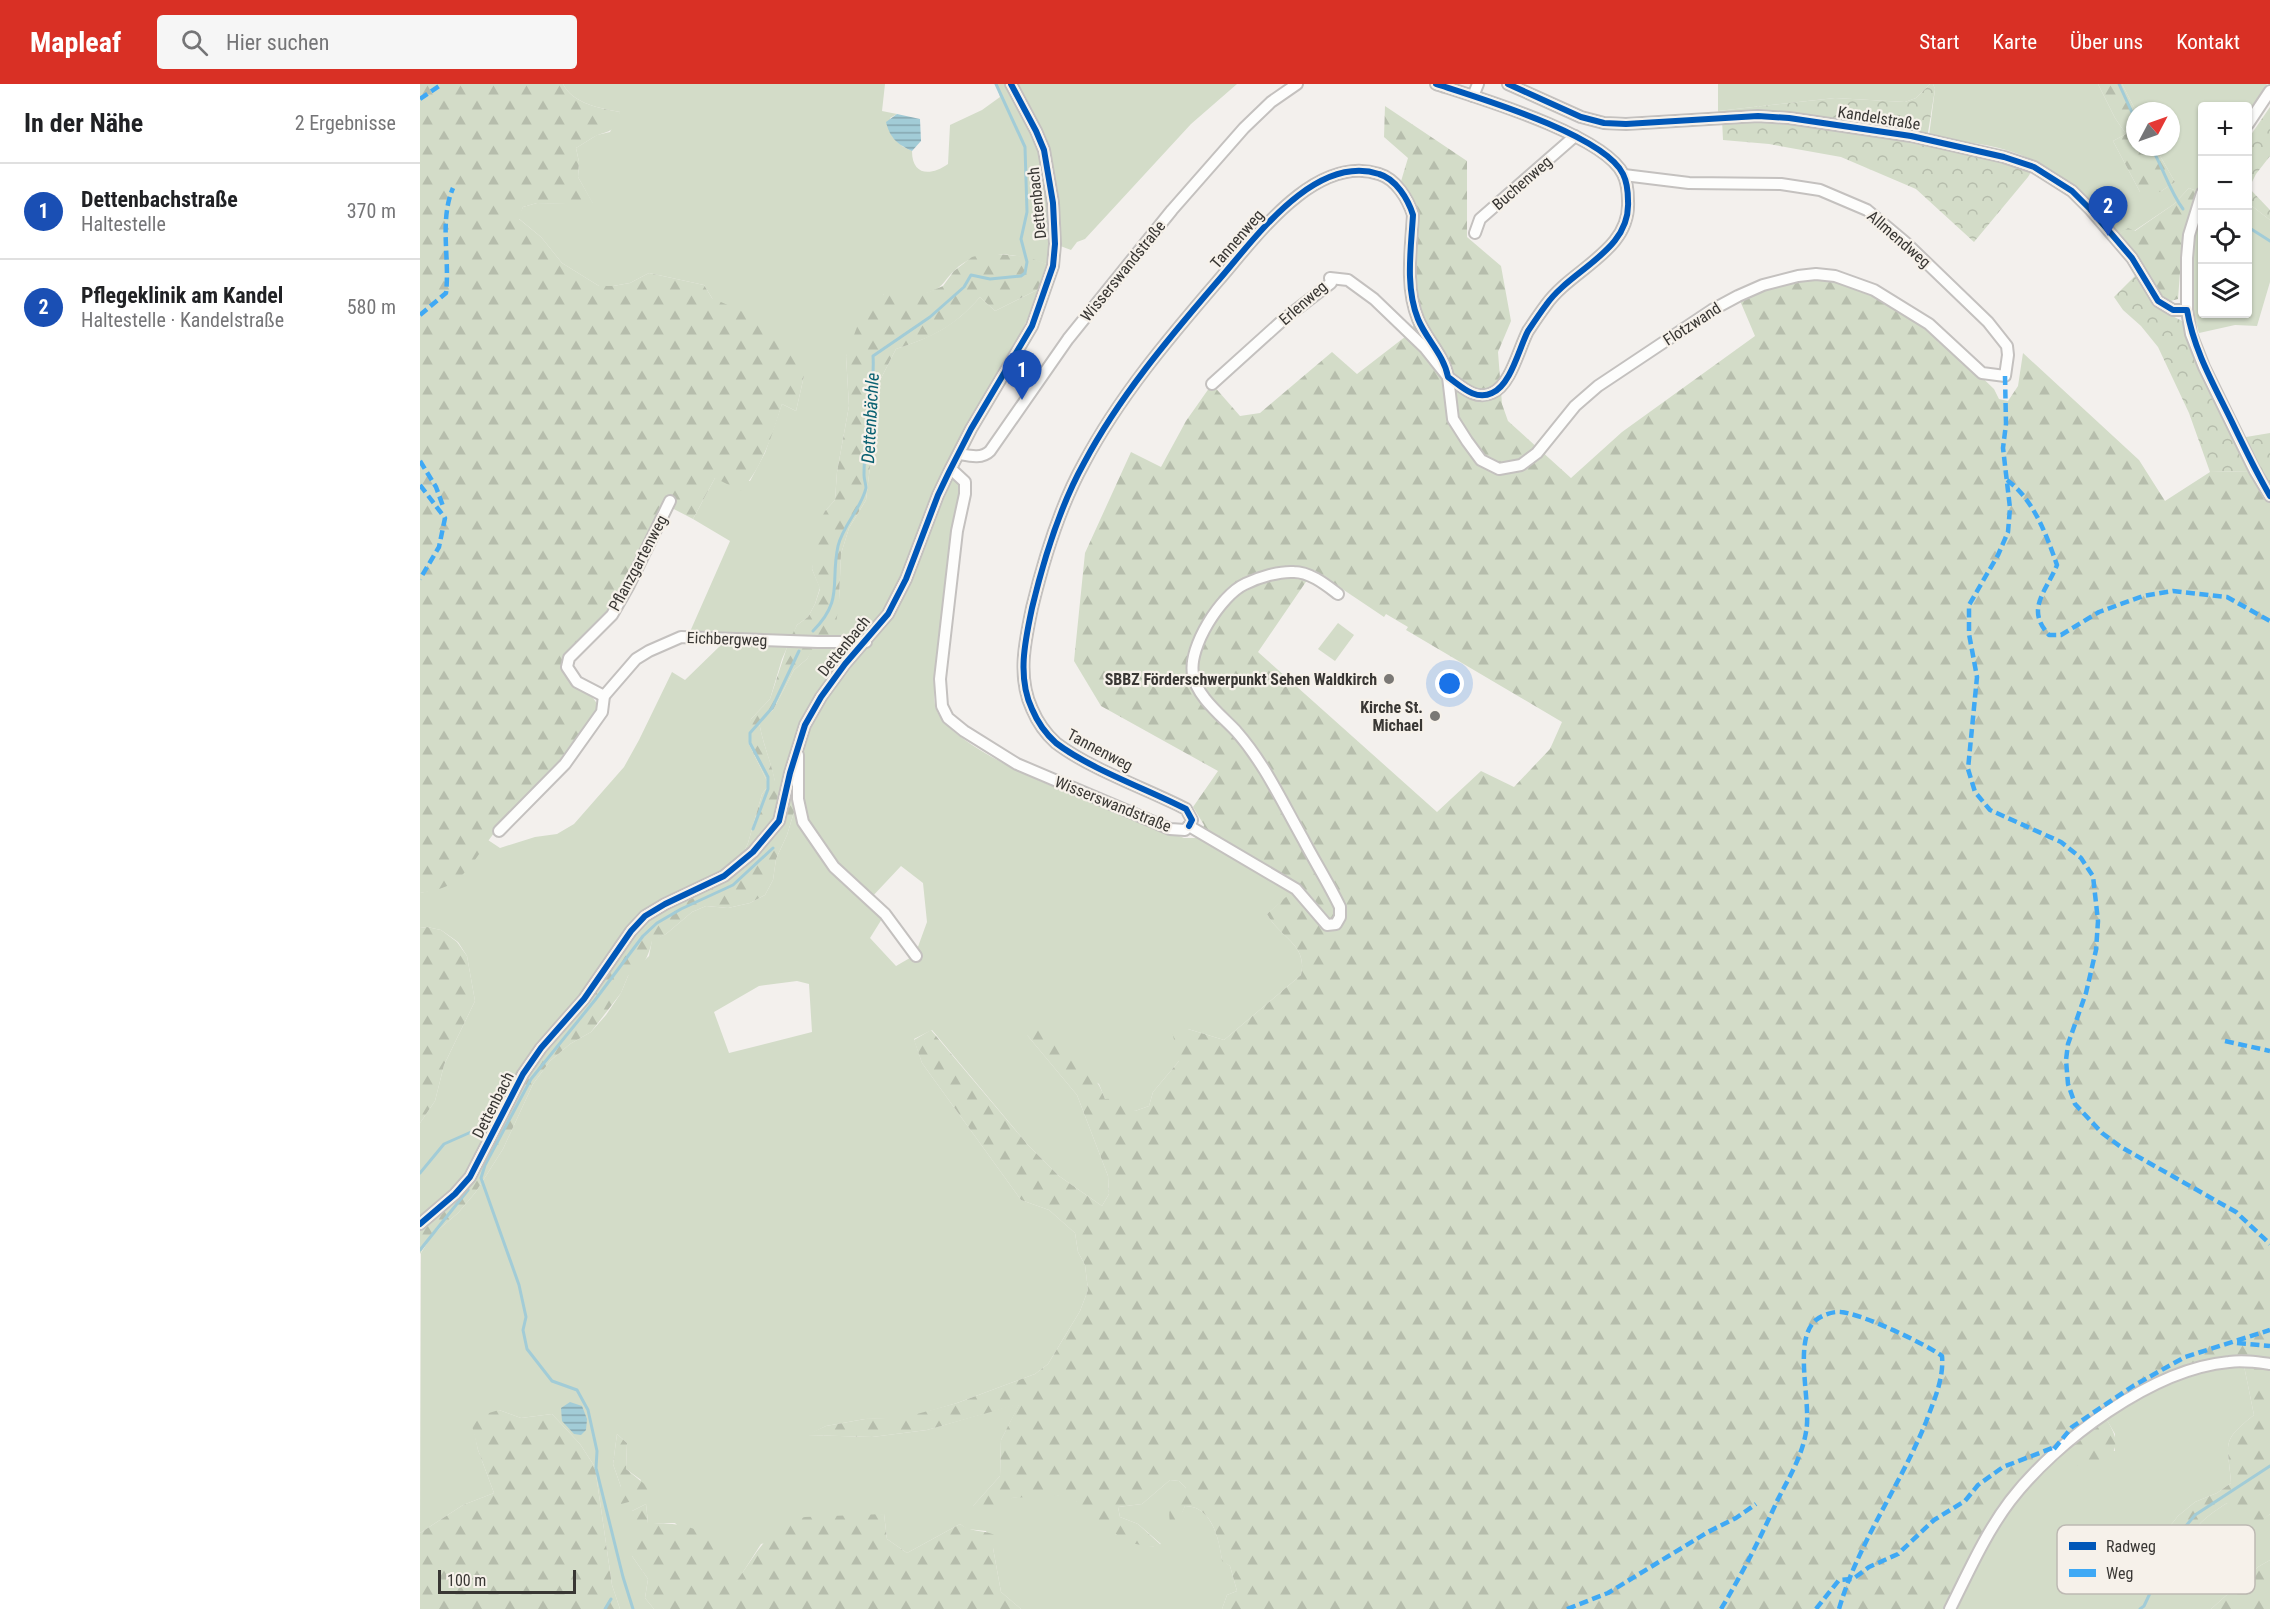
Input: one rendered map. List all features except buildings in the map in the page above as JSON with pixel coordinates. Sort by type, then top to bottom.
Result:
[{"type":"street","name":"Dettenbach","points":[[420,1224],[471,1177],[524,1074],[541,1048],[584,999],[631,932],[645,916],[724,876],[753,852],[779,821],[797,746],[805,725],[821,696],[888,614],[906,579],[938,495],[976,420],[1032,326],[1048,285],[1055,254],[1053,203],[1043,147],[1011,84]]},
{"type":"street","name":"Wisserswandstraße","points":[[959,454],[975,456],[990,451],[1068,339],[1172,210],[1244,128],[1271,102],[1298,84]]},
{"type":"street","points":[[1436,84],[1473,96],[1587,142],[1624,175],[1628,190],[1629,213],[1620,234],[1605,252],[1551,298],[1530,329],[1510,374],[1494,393],[1483,395],[1471,393],[1448,377]]},
{"type":"street","points":[[1473,96],[1478,84]]},
{"type":"street","name":"Kandelstraße","points":[[1508,84],[1581,117],[1604,123],[1626,124],[1758,116],[1789,118],[1911,136],[2004,157],[2034,167],[2072,191],[2132,258],[2158,301],[2173,310],[2187,310]]},
{"type":"street","points":[[2252,117],[2270,91]]},
{"type":"street","name":"Buchenweg","points":[[1475,233],[1480,219],[1575,136]]},
{"type":"street","name":"Tannenweg","points":[[1190,826],[1192,820],[1186,809],[1096,767],[1056,742],[1042,727],[1025,690],[1024,643],[1036,592],[1058,518],[1083,463],[1124,398],[1153,359],[1261,229],[1279,211],[1321,181],[1350,170],[1368,170],[1384,175],[1399,188],[1410,205],[1413,215],[1410,293],[1421,326],[1446,366],[1448,377]]},
{"type":"street","name":"Allmendweg","points":[[1624,175],[1689,183],[1781,184],[1820,190],[1867,210],[1905,242],[1989,322],[2007,346],[2005,376]]},
{"type":"street","points":[[2198,206],[2189,236],[2187,258],[2187,310],[2191,334],[2204,367],[2255,471],[2270,496]]},
{"type":"street","name":"Flotzwand","points":[[1448,377],[1453,419],[1481,459],[1499,469],[1521,465],[1537,453],[1575,406],[1598,386],[1712,310],[1763,285],[1816,274],[1850,280],[1874,290],[1929,324],[1982,373],[2005,376]]},
{"type":"street","name":"Erlenweg","points":[[1212,384],[1284,320],[1330,283],[1330,278],[1348,280],[1374,299],[1418,341],[1448,377]]},
{"type":"street","name":"Wisserswandstraße","points":[[951,469],[964,482],[965,494],[957,531],[940,679],[942,706],[948,718],[1017,765],[1170,829],[1185,830],[1190,826],[1296,888],[1327,925],[1336,924],[1340,917],[1340,907],[1266,769],[1246,742],[1198,688],[1192,673],[1198,640],[1218,609],[1244,584],[1296,571],[1318,580],[1338,594]]},
{"type":"street","name":"Pflanzgartenweg","points":[[604,696],[577,682],[567,667],[570,658],[612,615],[670,501]]},
{"type":"street","name":"Eichbergweg","points":[[499,831],[565,764],[602,712],[604,696],[636,659],[681,637],[866,642]]},
{"type":"street","name":"Dettenbach","points":[[797,746],[798,799],[803,822],[834,867],[885,914],[916,956]]},
{"type":"street","points":[[1950,1609],[1983,1544],[2009,1502],[2036,1472],[2083,1429],[2148,1388],[2198,1368],[2227,1362],[2270,1364]]},
{"type":"green space","points":[[420,84],[563,84],[580,101],[620,112],[614,128],[576,148],[579,162],[578,177],[594,205],[537,203],[523,207],[519,219],[541,237],[562,263],[599,286],[630,283],[649,273],[704,285],[712,298],[770,324],[793,343],[803,358],[804,376],[796,411],[782,404],[761,461],[741,491],[715,478],[693,519],[668,506],[623,589],[605,616],[567,654],[574,684],[593,698],[598,705],[579,740],[554,770],[512,812],[461,876],[443,888],[420,893]]},
{"type":"green space","points":[[563,84],[885,84],[882,111],[897,114],[890,118],[902,146],[912,151],[915,165],[919,169],[929,172],[948,164],[950,125],[982,110],[1000,97],[996,84],[1237,84],[1191,124],[1085,239],[1077,242],[1071,250],[1055,244],[1050,265],[1012,255],[975,257],[951,274],[941,286],[930,292],[884,294],[846,356],[849,406],[837,472],[835,500],[825,511],[812,569],[820,588],[815,604],[808,617],[797,625],[782,659],[770,699],[751,719],[748,742],[769,785],[762,794],[748,843],[738,865],[645,916],[470,1177],[420,1224],[420,1123],[435,1101],[444,1065],[475,1001],[467,956],[458,942],[441,930],[420,928],[420,893],[443,886],[460,875],[488,840],[500,848],[535,837],[557,834],[574,824],[624,767],[672,672],[685,680],[722,644],[689,634],[730,541],[693,519],[715,478],[750,481],[765,453],[782,404],[796,411],[804,376],[712,298],[704,285],[649,273],[630,283],[599,286],[562,263],[541,237],[518,218],[523,207],[537,203],[593,204],[578,177],[579,162],[576,148],[597,135],[610,132],[620,112],[580,101]]},
{"type":"green space","points":[[1718,84],[1930,84],[1916,98],[1905,102],[1835,98],[1718,111]]},
{"type":"green space","points":[[1930,84],[1933,84],[1935,89],[1927,139],[2034,167],[1974,242],[1916,189],[1841,157],[1769,144],[1723,140],[1722,119],[1718,111],[1835,98],[1905,102],[1916,98]]},
{"type":"green space","points":[[1933,84],[2098,84],[2126,134],[2113,141],[2140,192],[2160,192],[2175,182],[2160,156],[2180,156],[2180,102],[2131,102],[2122,84],[2267,84],[2252,107],[2252,102],[2198,102],[2198,191],[2189,188],[2174,204],[2134,231],[2128,229],[2118,235],[2095,207],[2069,183],[2040,164],[2006,150],[1929,136],[1935,89]]},
{"type":"green space","points":[[2098,84],[2122,84],[2131,102],[2126,102],[2126,134]]},
{"type":"green space","points":[[1385,106],[1467,161],[1467,237],[1501,266],[1511,321],[1498,352],[1502,404],[1508,421],[1571,478],[1622,432],[1755,336],[1738,296],[1763,285],[1835,276],[1916,314],[1994,389],[1999,399],[2008,401],[2018,386],[2023,353],[2139,460],[2165,501],[2210,472],[2255,471],[2270,496],[2270,1514],[2255,1527],[2255,1525],[2234,1525],[2227,1503],[2199,1525],[2171,1525],[2195,1502],[2217,1493],[2231,1483],[2228,1451],[2231,1438],[2254,1415],[2243,1361],[2198,1368],[2104,1415],[2113,1430],[2116,1442],[2113,1453],[2104,1468],[2073,1465],[2063,1447],[2009,1502],[1950,1609],[1222,1609],[1227,1595],[1237,1591],[1230,1566],[1222,1561],[1219,1543],[1208,1518],[1194,1507],[1185,1506],[1177,1525],[1171,1526],[1169,1514],[1171,1504],[1186,1488],[1179,1481],[1170,1480],[1142,1504],[1118,1507],[1120,1517],[1138,1524],[1161,1545],[1151,1547],[1126,1542],[1077,1502],[1056,1495],[1012,1498],[1002,1506],[973,1506],[1000,1476],[1001,1440],[1019,1404],[927,1430],[872,1437],[806,1435],[826,1426],[865,1419],[906,1417],[957,1403],[1035,1374],[1048,1364],[1080,1311],[1088,1290],[1085,1265],[1078,1252],[1075,1233],[1049,1210],[1021,1200],[922,1063],[914,1040],[931,1030],[1028,1145],[1059,1176],[1102,1206],[1109,1194],[1108,1176],[1077,1095],[1027,1035],[1034,1023],[1082,1071],[1094,1079],[1105,1099],[1126,1098],[1135,1111],[1149,1106],[1153,1092],[1179,1061],[1172,1031],[1188,1029],[1224,1040],[1301,975],[1302,964],[1297,948],[1267,914],[1295,889],[1202,833],[1204,825],[1193,807],[1218,771],[1101,706],[1074,661],[1085,553],[1131,452],[1161,467],[1186,421],[1212,384],[1240,416],[1260,413],[1332,352],[1357,374],[1410,333],[1417,317],[1413,215],[1399,188],[1408,158],[1384,137]],"holes":[[[1314,570],[1384,617],[1386,614],[1408,627],[1406,630],[1562,722],[1550,749],[1514,787],[1481,771],[1437,812],[1258,652]]]},
{"type":"green space","points":[[2270,107],[2270,156],[2252,182],[2252,156],[2252,133]]},
{"type":"green space","points":[[2126,134],[2126,156],[2160,156],[2175,182],[2160,192],[2140,192],[2113,141]]},
{"type":"green space","points":[[2189,188],[2198,191],[2198,240],[2183,233],[2178,299],[2167,302],[2159,296],[2118,235],[2128,228],[2135,231],[2174,204]]},
{"type":"green space","points":[[2252,191],[2270,210],[2270,220],[2252,206]]},
{"type":"green space","points":[[2252,206],[2270,220],[2270,282],[2257,326],[2235,325],[2199,333],[2191,304],[2193,237],[2198,239],[2198,318],[2252,318]]},
{"type":"green space","points":[[988,253],[1027,257],[1050,265],[1043,287],[995,311],[980,297],[961,316],[942,330],[896,349],[876,388],[871,420],[871,458],[866,500],[849,528],[841,554],[834,642],[818,642],[807,659],[794,670],[773,710],[759,721],[775,781],[798,781],[798,799],[787,835],[776,859],[773,880],[765,895],[750,903],[728,908],[706,906],[692,912],[666,934],[652,941],[644,962],[638,970],[628,976],[621,993],[591,1032],[570,1044],[550,1061],[533,1084],[503,1149],[475,1193],[458,1213],[432,1235],[420,1254],[420,1224],[455,1194],[509,1100],[645,916],[738,865],[748,843],[762,794],[769,785],[748,742],[747,730],[751,719],[770,699],[789,641],[797,625],[808,617],[820,589],[812,569],[816,529],[825,511],[835,500],[837,472],[849,406],[846,356],[862,314],[884,294],[929,292],[943,286],[954,271],[972,257]]},
{"type":"green space","points":[[2138,273],[2156,303],[2163,311],[2182,321],[2191,334],[2240,438],[2270,433],[2270,496],[2255,471],[2210,472],[2189,413],[2158,347],[2141,326],[2123,310],[2114,297]]},
{"type":"green space","points":[[1043,287],[1004,367],[945,468],[960,483],[935,683],[935,705],[947,725],[971,744],[1006,764],[1087,801],[1184,838],[1197,838],[1202,833],[1296,889],[1267,914],[1297,948],[1302,964],[1301,975],[1224,1040],[1188,1029],[1179,1061],[1153,1092],[1149,1106],[1135,1111],[1105,1099],[1099,1084],[1027,1035],[1077,1095],[1108,1176],[1109,1194],[1102,1206],[1059,1176],[1028,1145],[932,1030],[914,1039],[922,1063],[1021,1200],[1049,1210],[1075,1233],[1078,1252],[1085,1265],[1088,1290],[1080,1311],[1048,1364],[1035,1374],[957,1403],[906,1418],[865,1419],[826,1426],[808,1435],[872,1437],[927,1430],[1020,1403],[1001,1440],[1000,1476],[973,1506],[1027,1496],[1057,1495],[1092,1509],[1151,1547],[1161,1544],[1138,1524],[1120,1517],[1118,1507],[1142,1504],[1170,1480],[1179,1481],[1186,1488],[1181,1514],[1185,1506],[1194,1507],[1208,1518],[1219,1543],[1222,1560],[1230,1566],[1237,1591],[1227,1595],[1222,1609],[1021,1609],[1001,1592],[993,1548],[986,1531],[967,1529],[960,1524],[907,1553],[887,1539],[884,1514],[761,1544],[736,1583],[675,1523],[648,1523],[646,1504],[632,1511],[632,1556],[648,1579],[645,1598],[654,1609],[620,1609],[612,1585],[595,1467],[580,1444],[552,1414],[521,1418],[499,1410],[473,1426],[478,1450],[494,1493],[463,1505],[420,1533],[421,1253],[432,1235],[458,1213],[475,1193],[503,1149],[533,1084],[550,1061],[570,1044],[591,1032],[606,1015],[621,993],[628,976],[649,956],[652,940],[666,934],[692,912],[706,906],[728,908],[750,903],[765,895],[773,880],[776,859],[787,835],[798,799],[797,781],[775,782],[759,721],[773,710],[794,670],[807,659],[839,600],[841,554],[849,528],[866,500],[871,458],[871,420],[876,388],[896,349],[921,340],[952,323],[980,297],[995,311]],"holes":[[[901,866],[923,883],[927,922],[915,955],[896,966],[870,938],[885,914],[870,899]],[[797,981],[809,984],[812,1032],[729,1053],[714,1012],[759,986]],[[617,1434],[627,1443],[626,1469],[641,1480],[621,1504],[621,1487],[613,1464]]]},
{"type":"green space","points":[[1338,623],[1354,635],[1335,661],[1318,649]]},
{"type":"green space","points":[[420,928],[441,930],[457,942],[467,956],[475,1001],[444,1065],[435,1101],[420,1123]]},
{"type":"green space","points":[[2243,1361],[2254,1415],[2231,1438],[2228,1451],[2231,1483],[2217,1493],[2195,1502],[2171,1525],[2057,1525],[2057,1594],[2228,1594],[2211,1609],[1950,1609],[1995,1524],[2063,1446],[2115,1451],[2115,1434],[2104,1415],[2198,1367]]},
{"type":"green space","points":[[499,1410],[521,1418],[552,1414],[580,1444],[595,1467],[612,1585],[620,1609],[420,1609],[420,1533],[463,1505],[494,1493],[472,1426],[482,1415]]},
{"type":"green space","points":[[617,1434],[627,1443],[626,1469],[653,1491],[648,1497],[621,1504],[621,1487],[613,1464]]},
{"type":"green space","points":[[2227,1503],[2262,1520],[2270,1514],[2270,1560],[2255,1570],[2255,1525],[2199,1525],[2202,1521]]},
{"type":"green space","points":[[646,1504],[648,1523],[685,1526],[720,1540],[736,1582],[764,1542],[782,1526],[805,1517],[884,1514],[887,1539],[907,1553],[960,1524],[995,1535],[993,1548],[1001,1592],[1021,1609],[654,1609],[645,1598],[648,1579],[632,1556],[632,1511]]},
{"type":"green space","points":[[2270,1560],[2270,1609],[2211,1609],[2228,1594],[2255,1594],[2255,1570]]},
{"type":"water","points":[[897,114],[920,119],[921,141],[912,151],[895,140],[888,128],[886,122]]},
{"type":"water","points":[[570,1402],[582,1406],[587,1419],[586,1430],[581,1435],[574,1434],[562,1421],[561,1408]]},
{"type":"waterway","name":"Dettenbächle","points":[[813,631],[829,610],[834,591],[840,538],[864,496],[866,488],[864,461],[873,356],[930,317],[964,287],[971,275],[990,279],[1021,276],[1025,273],[1027,262],[1021,239],[1027,212],[1025,147],[996,84]]},
{"type":"waterway","points":[[2119,84],[2127,102]]},
{"type":"waterway","points":[[2156,156],[2183,209]]},
{"type":"waterway","points":[[2252,230],[2270,241]]},
{"type":"waterway","name":"Dettenbächle","points":[[753,829],[768,789],[768,777],[750,743],[750,733],[772,708],[799,651]]},
{"type":"waterway","points":[[633,1609],[596,1468],[597,1451],[588,1410],[577,1390],[552,1381],[527,1349],[523,1330],[526,1317],[519,1285],[481,1178],[485,1165],[531,1079],[643,936],[657,923],[681,909],[733,885],[773,848]]},
{"type":"waterway","points":[[420,1173],[444,1144],[496,1121]]},
{"type":"waterway","name":"Dettenbächle","points":[[420,1250],[468,1190]]},
{"type":"waterway","points":[[2187,1525],[2195,1515],[2270,1466]]},
{"type":"waterway","points":[[2140,1609],[2150,1594]]},
{"type":"waterway","points":[[605,1609],[611,1599]]},
{"type":"marked path","points":[[420,99],[442,84]]},
{"type":"marked path","points":[[420,315],[446,293],[446,226],[453,188]]},
{"type":"marked path","points":[[2005,376],[2006,424],[2003,448],[2010,508],[2008,532],[1998,555],[1969,605],[1969,634],[1977,677],[1968,769],[1975,792],[1990,810],[2061,842],[2081,858],[2093,876],[2098,921],[2096,950],[2086,993],[2068,1044],[2066,1060],[2068,1084],[2075,1104],[2102,1133],[2121,1147],[2236,1212],[2270,1244]]},
{"type":"marked path","points":[[420,461],[436,487],[444,509]]},
{"type":"marked path","points":[[2007,480],[2025,497],[2038,518],[2057,565],[2043,592],[2038,609],[2042,626],[2049,635],[2061,635],[2099,612],[2143,596],[2173,591],[2227,597],[2270,621]]},
{"type":"marked path","points":[[420,485],[445,518],[439,547],[420,579]]},
{"type":"marked path","points":[[2225,1041],[2270,1051]]},
{"type":"marked path","points":[[1721,1609],[1758,1541],[1795,1467],[1801,1450],[1807,1420],[1804,1357],[1809,1329],[1819,1318],[1838,1312],[1877,1323],[1942,1356],[1938,1389],[1926,1422],[1857,1561],[1839,1609]]},
{"type":"marked path","points":[[2054,1449],[2072,1427],[2133,1386],[2185,1357],[2270,1330]]},
{"type":"marked path","points":[[2237,1343],[2270,1346]]},
{"type":"marked path","points":[[1816,1609],[1839,1580],[1853,1579],[1869,1567],[1898,1554],[1934,1520],[1965,1501],[1978,1485],[2003,1467],[2055,1447]]},
{"type":"marked path","points":[[1567,1609],[1608,1593],[1756,1504]]},
{"type":"cycle path","points":[[420,1224],[455,1194],[470,1177],[523,1074],[541,1048],[584,999],[631,931],[645,916],[665,904],[724,876],[753,852],[779,821],[790,773],[805,725],[821,697],[845,664],[888,614],[906,579],[949,472],[971,429],[1032,326],[1053,266],[1055,244],[1053,203],[1044,150],[1011,84]]},
{"type":"cycle path","points":[[1189,826],[1192,820],[1186,809],[1102,770],[1056,743],[1036,718],[1027,697],[1025,684],[1024,659],[1027,633],[1053,534],[1084,463],[1113,415],[1145,369],[1267,224],[1309,188],[1331,176],[1355,171],[1379,174],[1391,180],[1401,190],[1413,215],[1410,281],[1418,319],[1443,361],[1448,377],[1474,394],[1480,395],[1486,395],[1499,389],[1514,365],[1528,331],[1546,305],[1557,292],[1610,246],[1620,233],[1626,218],[1628,194],[1623,174],[1611,160],[1592,145],[1509,108],[1436,84]]},
{"type":"cycle path","points":[[1508,84],[1581,117],[1604,123],[1626,124],[1758,116],[1789,118],[1911,136],[2004,157],[2034,167],[2072,191],[2090,209],[2132,258],[2158,301],[2173,310],[2187,310],[2194,340],[2205,367],[2270,496]]},
{"type":"place","name":"Pflegeklinik am Kandel","points":[[2108,236]]},
{"type":"place","name":"Dettenbachstraße","points":[[1022,400]]},
{"type":"place","name":"SBBZ Förderschwerpunkt Sehen Waldkirch","points":[[1389,679]]},
{"type":"place","name":"Kirche St. Michael","points":[[1435,716]]}]
